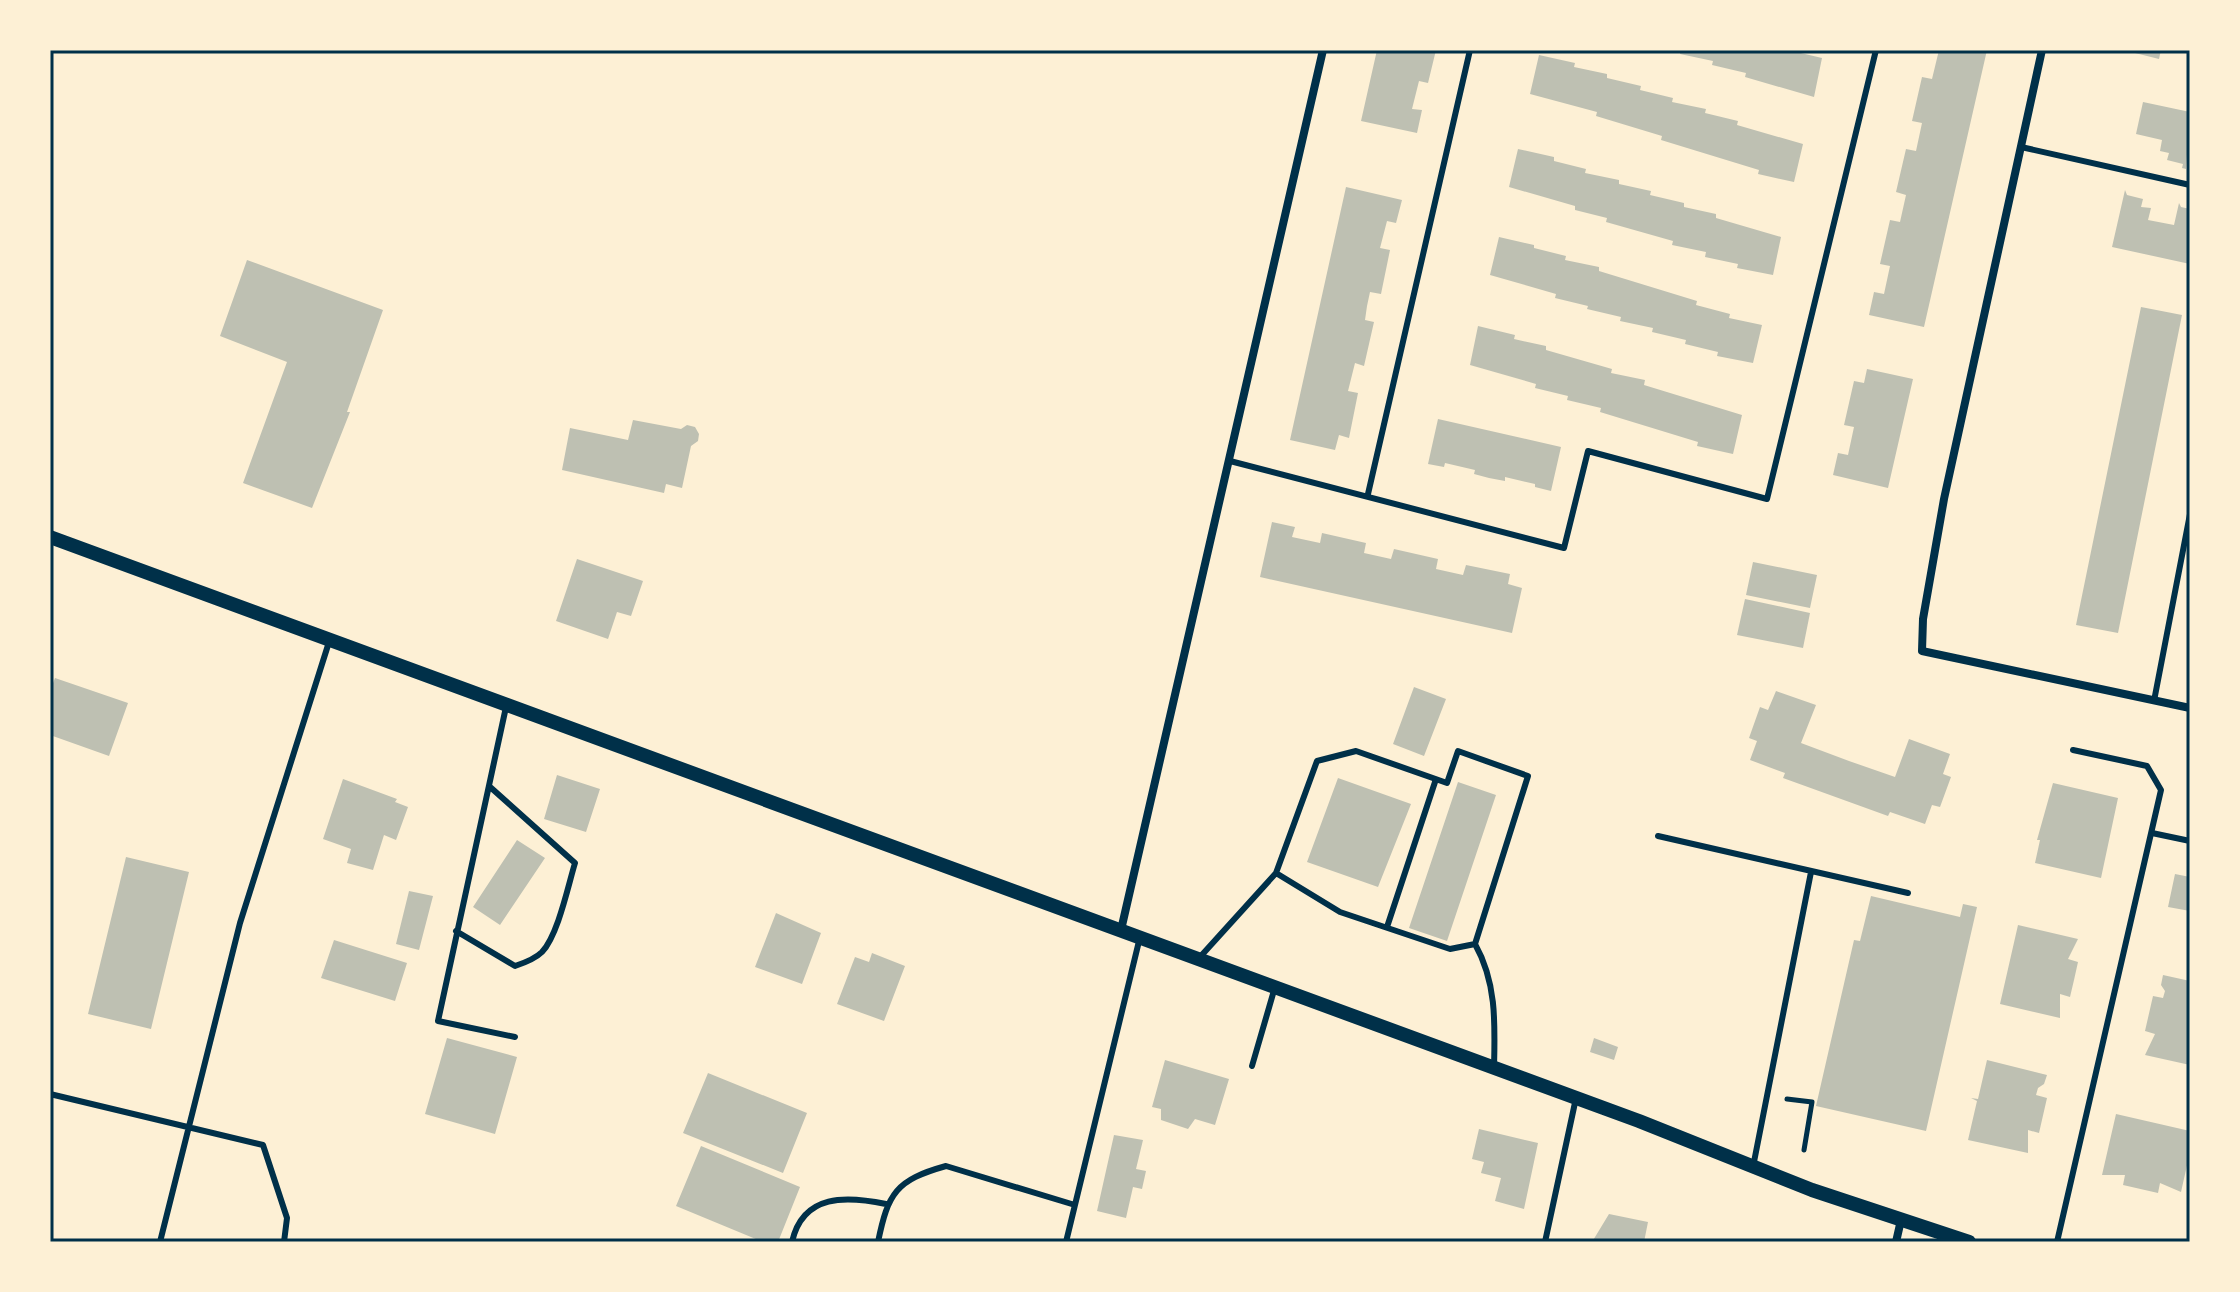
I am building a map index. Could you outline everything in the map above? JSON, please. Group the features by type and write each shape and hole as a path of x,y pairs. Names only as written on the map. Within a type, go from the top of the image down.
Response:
{"street":[{"path":"1121,930 1323,50"},
{"path":"2042,50 1944,499 1923,619 1922,651 2190,708"},
{"path":"50,537 1576,1098 1753,1167 1969,1242"},
{"path":"1896,1242 1901,1220"}],"lane":[{"path":"1368,494 1470,50"},
{"path":"1230,461 1368,494 1564,548 1588,451 1767,499 1876,50"},
{"path":"2021,147 2190,185"},
{"path":"2154,701 2190,514"},
{"path":"160,1242 240,923 330,639"},
{"path":"507,703 438,1021 515,1037"},
{"path":"2057,1242 2161,790 2147,766 2073,750"},
{"path":"1198,959 1276,873 1317,761 1356,751 1447,783 1458,751 1528,776 1475,944 1489,969 1495,1019 1494,1068"},
{"path":"1387,927 1436,779"},
{"path":"456,931 515,966 529,961 543,951 554,930 575,863 489,786"},
{"path":"2152,833 2190,841"},
{"path":"1658,836 1908,893"},
{"path":"1753,1167 1811,872"},
{"path":"1276,873 1340,912 1450,949 1475,944"},
{"path":"1066,1242 1140,937"},
{"path":"1252,1066 1275,987"},
{"path":"50,1094 263,1145 287,1218 284,1242"},
{"path":"1545,1242 1576,1098"},
{"path":"878,1242 886,1204 895,1189 910,1179 946,1166 1075,1205"},
{"path":"792,1242 802,1219 816,1205 833,1198 851,1197 886,1204"}],"path":[{"path":"1767,1096 1812,1102 1804,1150"}],"building":[{"path":"1377,50 1436,50 1428,83 1419,81 1412,109 1422,110 1417,133 1361,121"},
{"path":"1681,50 1788,50 1822,58 1814,97 1745,77 1746,73 1712,65 1713,61 1680,54"},
{"path":"1939,50 1987,50 1924,327 1869,315 1874,292 1884,294 1890,266 1880,264 1890,220 1900,222 1906,195 1896,192 1906,149 1916,151 1922,123 1912,121 1922,77 1932,79"},
{"path":"2123,50 2161,50 2159,59"},
{"path":"1539,55 1575,63 1574,67 1607,74 1607,78 1641,86 1640,90 1673,98 1672,102 1706,109 1705,113 1738,121 1737,125 1803,144 1794,182 1758,174 1759,170 1661,140 1662,136 1596,116 1597,112 1530,94"},
{"path":"2143,102 2190,112 2186,169 2182,168 2183,164 2167,160 2169,153 2160,151 2162,140 2136,134"},
{"path":"1518,149 1554,157 1554,161 1586,169 1585,173 1619,180 1619,184 1651,191 1650,195 1684,203 1684,207 1716,214 1716,218 1781,237 1773,275 1737,268 1738,264 1705,257 1706,252 1672,245 1673,241 1606,222 1607,218 1575,210 1575,206 1509,187"},
{"path":"1346,187 1402,200 1396,223 1387,221 1380,248 1390,250 1381,294 1370,292 1365,320 1374,322 1364,366 1355,363 1348,391 1358,393 1349,438 1339,435 1335,450 1290,440"},
{"path":"2125,190 2127,195 2143,199 2141,207 2151,208 2148,220 2174,225 2179,203 2181,207 2190,209 2190,264 2112,247"},
{"path":"1499,237 1534,245 1534,248 1566,256 1565,260 1599,267 1599,271 1697,301 1696,305 1730,314 1729,318 1762,325 1753,363 1717,356 1718,352 1685,344 1686,340 1652,332 1653,328 1620,321 1621,317 1555,298 1556,294 1490,275"},
{"path":"247,260 383,310 347,412 350,412 312,508 243,483 287,362 220,336"},
{"path":"2141,307 2182,315 2118,633 2076,625"},
{"path":"1478,326 1515,335 1514,339 1546,346 1546,350 1612,369 1611,373 1645,380 1644,385 1742,415 1733,454 1697,446 1698,442 1600,412 1601,408 1567,400 1568,396 1535,388 1536,384 1470,365"},
{"path":"1867,369 1913,379 1888,488 1833,475 1838,453 1848,455 1854,427 1844,425 1854,381 1864,383"},
{"path":"1438,419 1561,447 1551,491 1505,477 1505,481 1489,478 1474,474 1475,470 1445,463 1444,467 1428,464"},
{"path":"633,420 681,429 687,425 695,427 699,434 698,441 691,446 682,488 666,484 664,493 562,470 570,428 628,440"},
{"path":"1272,522 1295,527 1292,537 1320,543 1322,533 1366,543 1364,553 1391,559 1394,549 1438,559 1436,569 1463,575 1466,565 1510,574 1508,584 1522,588 1512,633 1260,577"},
{"path":"577,559 643,581 631,616 617,612 608,639 556,621"},
{"path":"1753,562 1817,575 1810,608 1746,595"},
{"path":"1745,599 1810,613 1803,648 1737,635"},
{"path":"55,678 128,703 109,756 50,735 50,691"},
{"path":"1414,687 1446,699 1424,756 1393,744"},
{"path":"1776,691 1816,705 1801,743 1849,761 1895,777 1909,739 1950,754 1943,774 1951,777 1940,807 1932,805 1925,824 1890,812 1888,816 1783,778 1785,773 1750,760 1757,741 1749,738 1760,707 1768,710"},
{"path":"557,775 600,789 586,832 544,819"},
{"path":"1338,778 1411,804 1378,887 1307,862"},
{"path":"343,779 397,799 395,802 408,807 396,840 384,835 373,870 347,863 351,849 323,839"},
{"path":"1458,782 1496,795 1447,941 1409,928"},
{"path":"2053,783 2118,798 2101,878 2035,863 2040,840 2037,840"},
{"path":"517,840 545,858 500,925 473,907"},
{"path":"126,857 189,872 151,1029 88,1014"},
{"path":"2175,874 2190,877 2190,911 2168,907"},
{"path":"409,891 433,896 419,950 396,944"},
{"path":"1871,896 1960,917 1963,904 1977,907 1926,1131 1816,1106 1854,940 1860,941"},
{"path":"776,913 821,933 802,984 755,967"},
{"path":"2018,925 2078,939 2068,959 2078,962 2070,997 2060,994 2060,1018 2000,1004"},
{"path":"334,940 407,963 395,1001 321,978"},
{"path":"872,953 905,966 884,1021 837,1004 855,957 869,962"},
{"path":"2163,975 2190,981 2190,1065 2145,1055 2155,1034 2145,1031 2153,996 2163,998 2165,991 2161,985"},
{"path":"447,1038 517,1057 495,1134 425,1114"},
{"path":"1594,1038 1618,1047 1614,1060 1590,1052"},
{"path":"1165,1060 1229,1079 1215,1125 1195,1119 1188,1129 1161,1120 1161,1109 1152,1107"},
{"path":"1987,1060 2047,1075 2036,1095 2047,1098 2039,1133 2028,1130 2028,1153 1968,1140 1977,1101 1971,1098 1978,1099"},
{"path":"708,1073 807,1113 783,1173 683,1133"},
{"path":"2116,1114 2190,1131 2190,1152 2181,1192 2160,1183 2158,1193 2123,1185 2125,1175 2102,1175"},
{"path":"1479,1129 1538,1143 1524,1209 1495,1201 1501,1178 1481,1173 1484,1162 1472,1159"},
{"path":"1114,1135 1143,1140 1136,1169 1146,1171 1142,1189 1133,1187 1126,1218 1097,1211"},
{"path":"701,1146 800,1187 778,1242 763,1242 676,1206"},
{"path":"1609,1214 1648,1222 1644,1242 1592,1242"}]}
